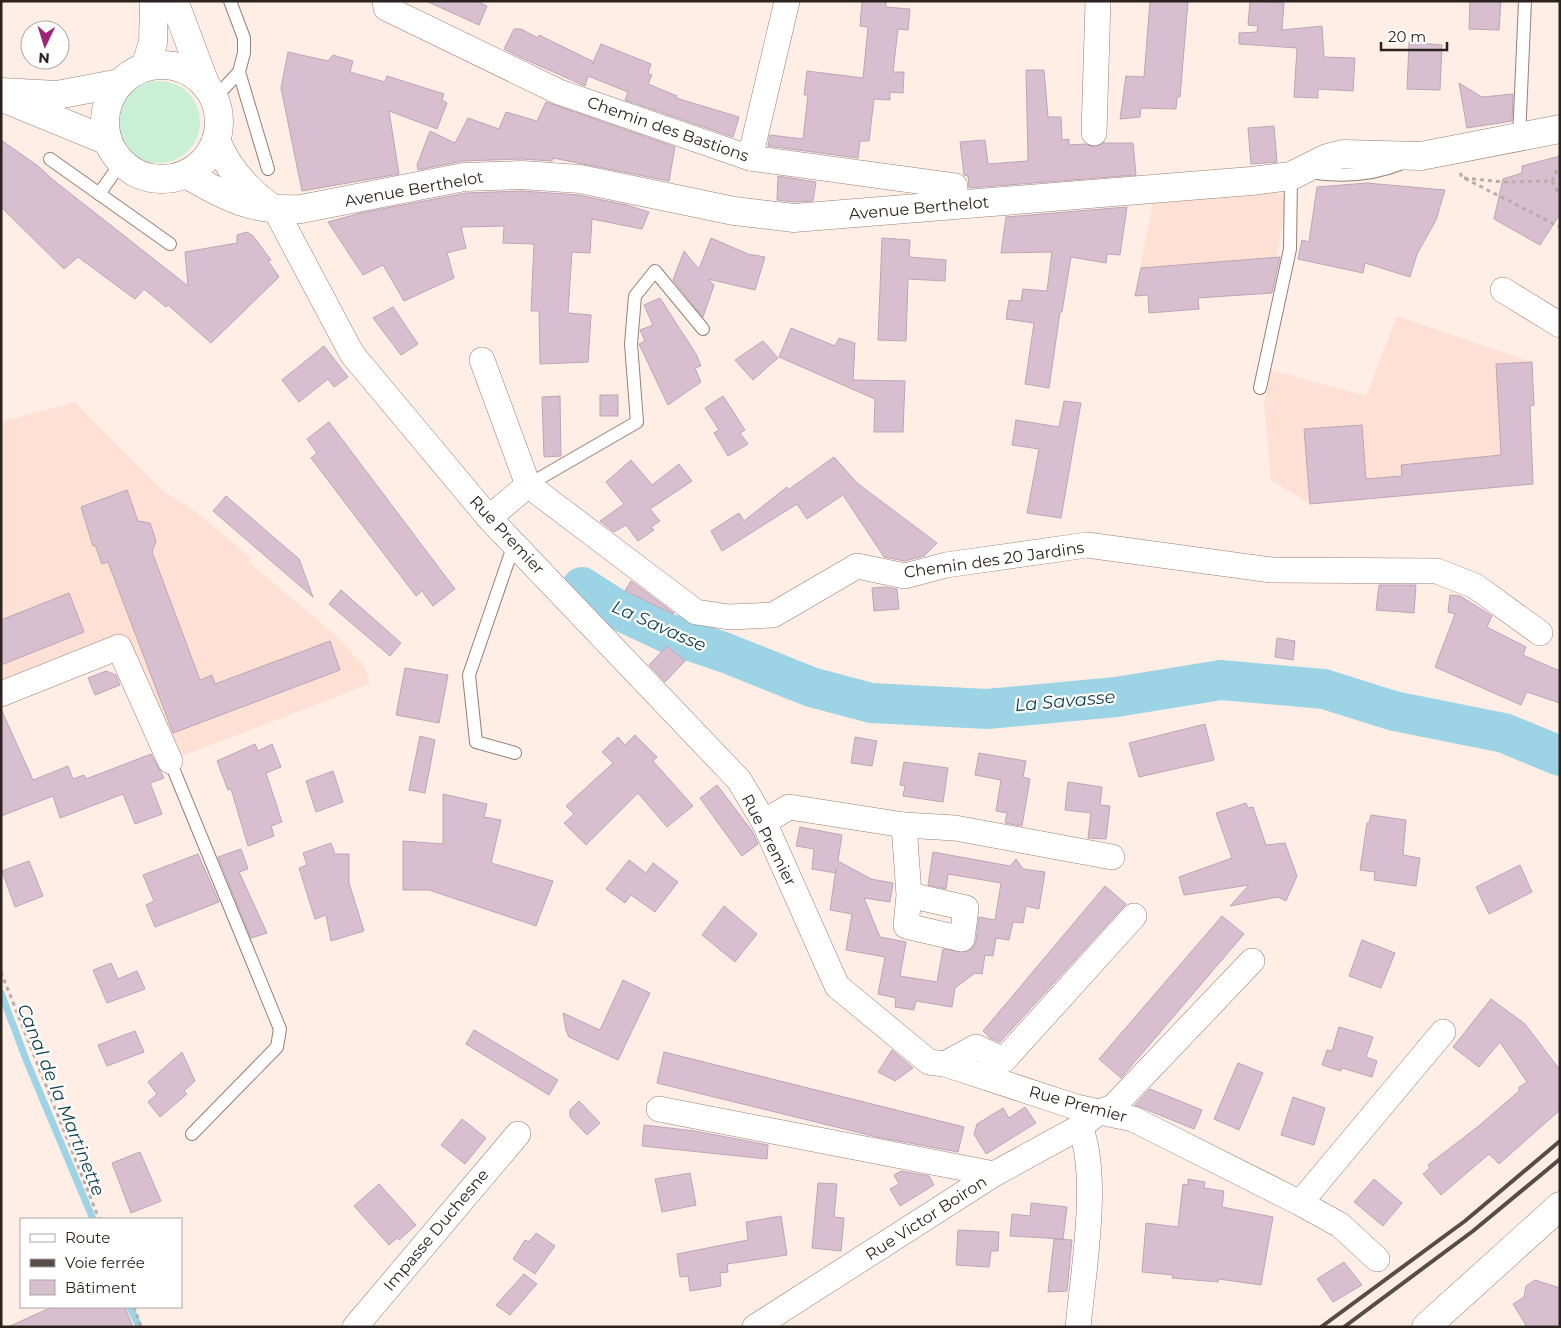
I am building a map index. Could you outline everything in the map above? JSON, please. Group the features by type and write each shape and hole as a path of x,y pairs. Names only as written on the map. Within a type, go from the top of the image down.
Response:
{"main road":[{"path":"145,67 153,43 154,1"},
{"path":"1,98 114,152 132,171 150,178 168,179 186,174 199,165 209,154 216,140 219,120 174,1"},
{"path":"114,152 104,126 105,110 110,96 127,76 145,67 162,64 179,67 194,74 210,93"},
{"path":"1,92 57,95 120,83"},
{"name":"Avenue Berthelot","path":"186,174 239,202 276,211 301,209 464,177 522,175 580,179 734,210 794,218 955,206 1296,174 1327,158 1344,154 1421,156 1560,129"},
{"path":"216,140 232,169 248,191 276,211"},
{"path":"1428,1326 1560,1206"}],"street":[{"name":"Chemin des Bastions","path":"385,1 386,8 559,92 750,158 954,186 955,206"},
{"path":"750,158 787,1"},
{"path":"1094,133 1098,1"},
{"name":"Rue Premier","path":"276,211 352,354 489,518 738,780 764,822 837,986 929,1062 945,1064 1076,1108 1090,1120 1133,1119 1300,1202 1340,1225 1377,1259"},
{"path":"1503,290 1560,325"},
{"path":"482,360 528,485 489,518"},
{"name":"Chemin des 20 Jardins","path":"528,485 696,612 730,617 773,615 857,566 905,576 946,565 1087,545 1272,570 1437,571 1475,586 1540,633"},
{"path":"1,694 119,647 170,761"},
{"path":"764,822 790,807 904,825 955,828 1112,857"},
{"path":"904,825 909,895"},
{"path":"945,1064 976,1047 1004,1060 1134,916"},
{"name":"Rue Victor Boiron","path":"755,1327 994,1174 1113,1107 1252,961"},
{"path":"1300,1202 1443,1032"},
{"path":"659,1109 994,1174"},
{"path":"1078,1327 1089,1208 1087,1144 1090,1120"},
{"name":"Impasse Duchesne","path":"355,1327 518,1134"}],"lane":[{"path":"230,1 244,38 244,53 239,72 268,169"},
{"path":"1519,138 1525,1"},
{"path":"210,93 239,72"},
{"path":"99,194 114,152"},
{"path":"50,159 170,244"},
{"path":"1260,388 1290,249 1296,174"},
{"path":"528,485 637,422 631,344 635,296 655,271 703,329"},
{"path":"514,544 469,675 476,742 515,753"},
{"path":"170,761 280,1029 278,1047 192,1134"}],"path":[{"path":"1552,181 1560,164"},
{"path":"1552,181 1502,182 1462,177 1560,227"},
{"path":"1552,181 1560,196"},
{"path":"1,972 99,1218"},
{"path":"134,1308 141,1327"}],"shaded area":[{"path":"1275,190 1283,195 1286,205 1276,257 1277,277 1274,292 1198,298 1198,309 1149,312 1148,296 1135,296 1153,201"},
{"path":"1397,316 1532,362 1534,405 1530,406 1533,484 1310,504 1271,480 1264,405 1271,370 1366,396"},
{"path":"75,402 162,490 193,510 249,556 250,563 332,632 365,667 370,684 177,758 122,637 1,684 1,422"}],"green space":[{"path":"159,81 175,84 188,93 197,106 200,122 197,138 188,151 175,160 159,163 143,160 130,151 121,138 118,122 121,106 130,93 143,84"}],"building":[{"path":"426,1 476,1 487,6 479,25"},
{"path":"862,1 886,1 886,7 910,9 908,30 898,29 893,72 904,72 903,93 890,92 890,100 874,99 869,141 860,141 858,158 768,146 770,135 803,139 808,95 804,95 807,71 863,78 868,27 860,26"},
{"path":"1150,1 1188,1 1180,97 1177,97 1176,109 1141,108 1140,117 1120,119 1126,76 1144,77"},
{"path":"1250,1 1284,3 1282,30 1322,26 1324,57 1355,58 1353,91 1318,89 1318,98 1294,97 1297,48 1239,44 1239,33 1257,32 1258,26 1248,25"},
{"path":"1470,1 1501,1 1499,30 1469,29"},
{"path":"514,29 521,29 538,38 539,35 593,62 601,44 651,64 648,73 652,75 648,84 677,96 676,98 739,117 733,137 625,100 628,92 588,76 585,86 522,58 504,49"},
{"path":"1409,42 1442,45 1440,90 1407,89"},
{"path":"288,52 328,61 333,55 353,61 350,72 385,82 387,76 444,94 442,100 447,103 437,129 389,111 399,174 302,191 281,88"},
{"path":"1026,70 1044,70 1048,117 1061,117 1062,140 1069,139 1069,145 1085,144 1093,147 1103,143 1133,143 1136,175 969,188 968,176 964,175 960,142 985,140 988,164 1028,161"},
{"path":"1459,83 1482,97 1513,94 1512,121 1467,128"},
{"path":"546,102 675,147 669,181 553,158 552,161 521,159 463,161 418,170 417,165 430,131 455,143 468,118 499,129 506,112 537,121"},
{"path":"1274,126 1277,162 1251,164 1248,128"},
{"path":"1,140 38,166 188,286 185,252 237,243 237,235 247,232 253,236 271,260 268,261 279,277 211,343 168,305 166,307 144,289 135,299 78,257 64,269 1,207"},
{"path":"1560,156 1560,214 1540,245 1494,219 1503,179 1522,173 1522,166"},
{"path":"778,176 816,182 813,201 794,202 777,200"},
{"path":"1367,183 1445,190 1436,220 1417,254 1410,277 1365,263 1363,273 1298,259 1302,240 1309,242 1317,187"},
{"path":"522,191 578,195 627,205 649,212 642,229 592,219 590,253 572,252 568,313 591,315 588,362 540,364 539,311 531,311 534,244 503,243 504,226 461,227 466,248 447,253 454,278 404,301 383,265 363,275 328,222 361,213 466,193"},
{"path":"1127,207 1120,255 1107,254 1106,263 1071,257 1062,312 1060,312 1049,388 1025,384 1034,323 1006,319 1009,300 1021,301 1023,289 1047,291 1052,252 1001,253 1006,217"},
{"path":"711,238 748,254 765,257 755,290 708,279 714,285 703,317 673,280 684,251 699,269"},
{"path":"882,238 910,240 909,257 946,260 945,281 908,279 906,341 878,340"},
{"path":"1280,257 1272,293 1198,298 1199,309 1149,313 1148,295 1135,296 1141,268"},
{"path":"660,298 696,354 701,366 695,368 701,382 668,405 639,344 645,341 640,330 653,325 644,305"},
{"path":"393,307 418,344 401,355 373,318"},
{"path":"791,328 835,346 839,338 855,343 853,380 905,381 903,432 874,432 875,399 779,357"},
{"path":"763,341 778,358 753,380 735,360"},
{"path":"324,346 348,377 334,387 328,379 299,402 282,380"},
{"path":"1532,362 1534,405 1530,406 1533,484 1310,504 1304,429 1362,425 1366,479 1402,476 1401,465 1501,455 1496,364"},
{"path":"600,395 618,395 618,416 600,416"},
{"path":"560,396 561,456 544,457 542,397"},
{"path":"723,396 745,430 740,433 748,444 728,456 714,433 719,430 705,408"},
{"path":"1064,401 1081,403 1061,518 1027,513 1039,449 1012,445 1016,420 1059,427"},
{"path":"329,422 455,589 433,606 422,591 416,596 311,458 317,453 307,439"},
{"path":"834,457 857,483 937,543 924,556 905,561 884,557 843,495 807,519 797,504 722,551 711,531 739,513 744,521 787,487 788,490"},
{"path":"631,460 652,485 679,464 692,481 650,509 660,521 651,527 654,530 638,541 626,525 614,532 600,521 624,504 606,482"},
{"path":"127,490 138,521 150,523 156,541 152,552 200,680 212,675 215,684 330,641 340,670 173,733 108,562 102,564 95,545 93,546 81,507"},
{"path":"226,496 299,559 313,597 213,511"},
{"path":"631,581 674,613 625,591"},
{"path":"1379,585 1416,585 1414,613 1376,610"},
{"path":"885,587 897,589 899,609 874,611 872,588"},
{"path":"341,590 401,643 390,656 329,604"},
{"path":"69,593 84,632 1,665 1,620"},
{"path":"1450,595 1460,596 1492,616 1487,627 1526,647 1523,655 1560,671 1560,703 1527,692 1521,705 1435,667 1455,614 1448,612"},
{"path":"1277,638 1295,641 1293,660 1275,657"},
{"path":"667,646 685,661 665,682 649,665"},
{"path":"405,668 448,675 439,723 396,715"},
{"path":"106,671 116,675 120,685 95,695 88,678"},
{"path":"1,709 33,780 68,766 73,779 84,775 86,779 151,754 164,778 150,783 162,814 135,824 123,794 60,818 53,796 1,816"},
{"path":"1205,724 1214,760 1139,777 1129,743"},
{"path":"635,735 657,757 653,761 693,806 667,827 638,793 586,845 564,823 574,814 566,806 613,763 602,752 618,737 625,745"},
{"path":"420,736 435,740 425,793 409,790"},
{"path":"855,737 877,741 872,766 851,763"},
{"path":"255,744 258,751 272,744 281,767 266,773 282,822 271,826 274,836 248,846 231,789 228,790 217,761"},
{"path":"979,753 1026,761 1023,777 1030,779 1022,826 1005,823 1007,813 996,811 1001,780 975,775"},
{"path":"904,762 948,768 943,802 903,796 905,786 900,785"},
{"path":"333,771 343,802 316,812 306,781"},
{"path":"1068,782 1102,787 1100,805 1110,806 1106,839 1088,838 1091,813 1065,810"},
{"path":"717,785 752,831 758,844 742,856 700,798"},
{"path":"443,794 487,804 484,817 501,820 491,863 553,881 536,926 429,890 403,890 403,841 443,844"},
{"path":"1246,803 1248,808 1253,807 1266,845 1285,843 1297,876 1286,901 1278,897 1230,906 1249,885 1184,895 1179,877 1232,858 1216,813"},
{"path":"1371,815 1406,820 1403,855 1420,858 1416,886 1374,880 1375,872 1360,870 1367,823 1369,823"},
{"path":"800,827 842,835 838,861 871,879 893,883 890,902 864,898 880,937 906,942 900,976 937,982 943,949 967,952 973,948 976,941 979,917 995,920 1001,883 948,874 946,889 928,885 933,852 1010,866 1016,859 1023,869 1045,872 1039,909 1026,906 1023,923 1013,922 1009,940 996,938 993,956 985,955 982,974 975,973 955,988 952,1007 916,1001 914,1010 895,1007 896,998 878,994 885,957 846,950 852,914 830,910 835,873 812,869 814,849 796,846"},
{"path":"331,843 335,854 349,854 349,883 364,931 331,941 326,915 315,919 299,868 307,865 303,853"},
{"path":"241,849 248,869 239,872 267,933 251,938 218,857"},
{"path":"198,854 219,902 155,927 146,905 154,901 143,875"},
{"path":"629,860 646,873 653,863 678,882 655,912 631,895 625,903 606,889"},
{"path":"29,861 43,896 15,907 2,871"},
{"path":"1520,865 1532,892 1489,914 1476,887"},
{"path":"1105,886 1126,904 1000,1042 990,1038 983,1031"},
{"path":"724,906 757,934 735,962 702,935"},
{"path":"1222,916 1244,934 1121,1078 1099,1059"},
{"path":"1362,940 1395,953 1381,988 1349,976"},
{"path":"111,963 118,979 137,971 145,989 107,1003 93,970"},
{"path":"623,980 650,993 618,1060 569,1037 563,1013 600,1030"},
{"path":"1491,999 1525,1024 1560,1070 1560,1110 1499,1164 1489,1154 1441,1195 1423,1174 1430,1168 1428,1165 1480,1125 1520,1090 1518,1088 1527,1082 1500,1042 1479,1067 1453,1047"},
{"path":"1339,1027 1373,1037 1366,1057 1377,1061 1372,1077 1342,1068 1341,1071 1322,1065 1327,1050 1332,1051"},
{"path":"474,1030 558,1080 549,1095 466,1044"},
{"path":"135,1031 144,1052 107,1066 98,1045"},
{"path":"892,1050 913,1068 895,1081 878,1072"},
{"path":"182,1052 195,1081 184,1091 187,1094 160,1117 148,1102 157,1094 148,1082"},
{"path":"664,1052 964,1127 958,1152 877,1137 657,1083"},
{"path":"1238,1063 1263,1073 1239,1130 1214,1119"},
{"path":"1150,1089 1202,1110 1194,1129 1135,1105"},
{"path":"1293,1097 1325,1108 1314,1145 1281,1135"},
{"path":"579,1101 600,1123 587,1135 570,1117 570,1110"},
{"path":"1025,1107 1036,1123 986,1154 974,1134 977,1124 1003,1108 1009,1118"},
{"path":"462,1119 486,1138 465,1164 441,1145"},
{"path":"644,1125 695,1131 768,1145 767,1159 642,1146"},
{"path":"140,1152 161,1201 131,1213 112,1163"},
{"path":"901,1171 929,1176 934,1185 900,1206 890,1189 899,1184 894,1175"},
{"path":"690,1173 696,1205 662,1212 655,1179"},
{"path":"1188,1179 1205,1182 1204,1188 1224,1191 1222,1207 1273,1217 1261,1285 1219,1279 1218,1282 1172,1278 1173,1275 1142,1272 1146,1223 1178,1227 1183,1184 1188,1185"},
{"path":"1374,1179 1402,1203 1383,1226 1354,1202"},
{"path":"818,1183 837,1184 834,1217 844,1218 841,1251 812,1248"},
{"path":"379,1184 416,1225 399,1240 397,1238 389,1245 354,1206"},
{"path":"1031,1203 1067,1207 1063,1239 1010,1236 1012,1214 1030,1216"},
{"path":"781,1216 787,1255 727,1264 728,1272 720,1273 721,1286 690,1291 688,1276 680,1277 677,1254 748,1240 746,1222"},
{"path":"958,1230 999,1232 998,1251 991,1251 989,1267 956,1265"},
{"path":"536,1233 555,1246 535,1274 513,1259 525,1240 529,1242"},
{"path":"1054,1239 1072,1240 1067,1291 1048,1292"},
{"path":"1344,1262 1362,1285 1333,1302 1317,1279"},
{"path":"524,1274 537,1284 510,1315 496,1305"},
{"path":"1535,1280 1560,1288 1560,1327 1527,1327 1513,1304 1524,1297 1526,1286"},
{"path":"50,1308 125,1308 133,1327 8,1327"}],"waterway":[{"name":"La Savasse","path":"582,587 618,610 667,633 726,653 811,687 871,703 987,709 1116,697 1221,680 1324,689 1394,711 1504,733 1560,756"},
{"name":"Canal de la Martinette","path":"1,993 27,1062 93,1218"},
{"name":"Canal de la Martinette","path":"130,1308 139,1327"}],"railway":[{"path":"1321,1327 1465,1221 1560,1141"},
{"path":"1344,1327 1473,1231 1560,1159"}]}
